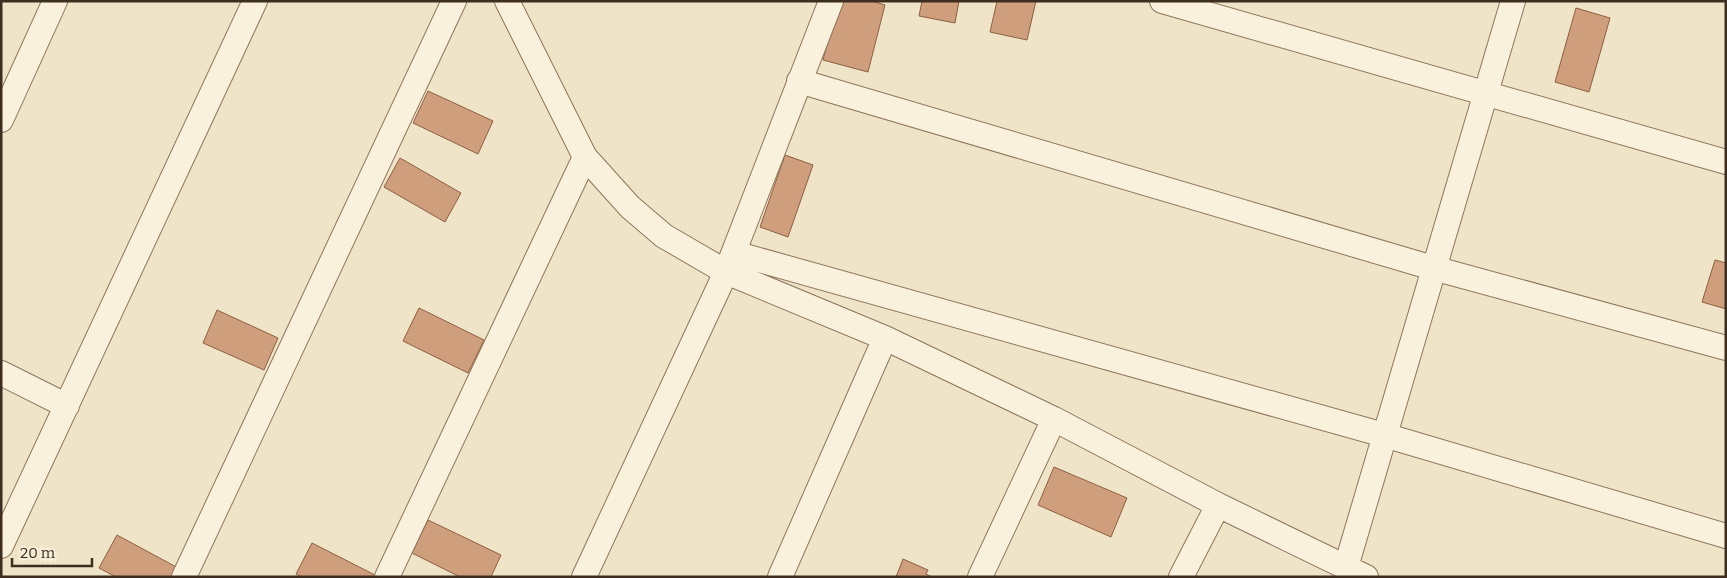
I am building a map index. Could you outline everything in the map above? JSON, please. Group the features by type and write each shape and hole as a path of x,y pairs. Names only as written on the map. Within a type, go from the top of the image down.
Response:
{"street":[{"path":"1,120 55,1"},
{"path":"1,546 256,1"},
{"path":"184,577 454,1"},
{"path":"507,1 584,157 630,207 664,236 730,263 1054,419 1218,505 1356,572 1384,435 1513,1"},
{"path":"584,577 730,263 831,1"},
{"path":"1162,1 1726,162"},
{"path":"799,82 1434,268 1726,348"},
{"path":"387,577 584,157"},
{"path":"730,263 1384,435 1726,536"},
{"path":"780,577 885,338"},
{"path":"1,373 67,406"},
{"path":"980,577 1054,419"},
{"path":"1181,577 1218,505"}],"building":[{"path":"838,1 872,1 885,5 868,72 823,60"},
{"path":"922,1 959,1 955,23 919,16"},
{"path":"997,1 1036,1 1027,40 990,32"},
{"path":"1576,8 1610,18 1589,92 1555,82"},
{"path":"428,91 493,121 478,154 413,123"},
{"path":"785,155 813,165 788,237 760,227"},
{"path":"400,158 461,193 445,222 384,187"},
{"path":"1715,260 1726,263 1726,309 1702,302"},
{"path":"419,308 484,340 468,373 403,341"},
{"path":"217,310 278,338 264,370 203,343"},
{"path":"1054,467 1127,498 1111,537 1038,505"},
{"path":"428,520 501,555 491,577 460,577 412,553"},
{"path":"117,535 180,569 175,577 116,577 99,568"},
{"path":"312,543 377,577 302,577 296,574"},
{"path":"903,559 928,570 926,574 932,577 896,577"}]}
